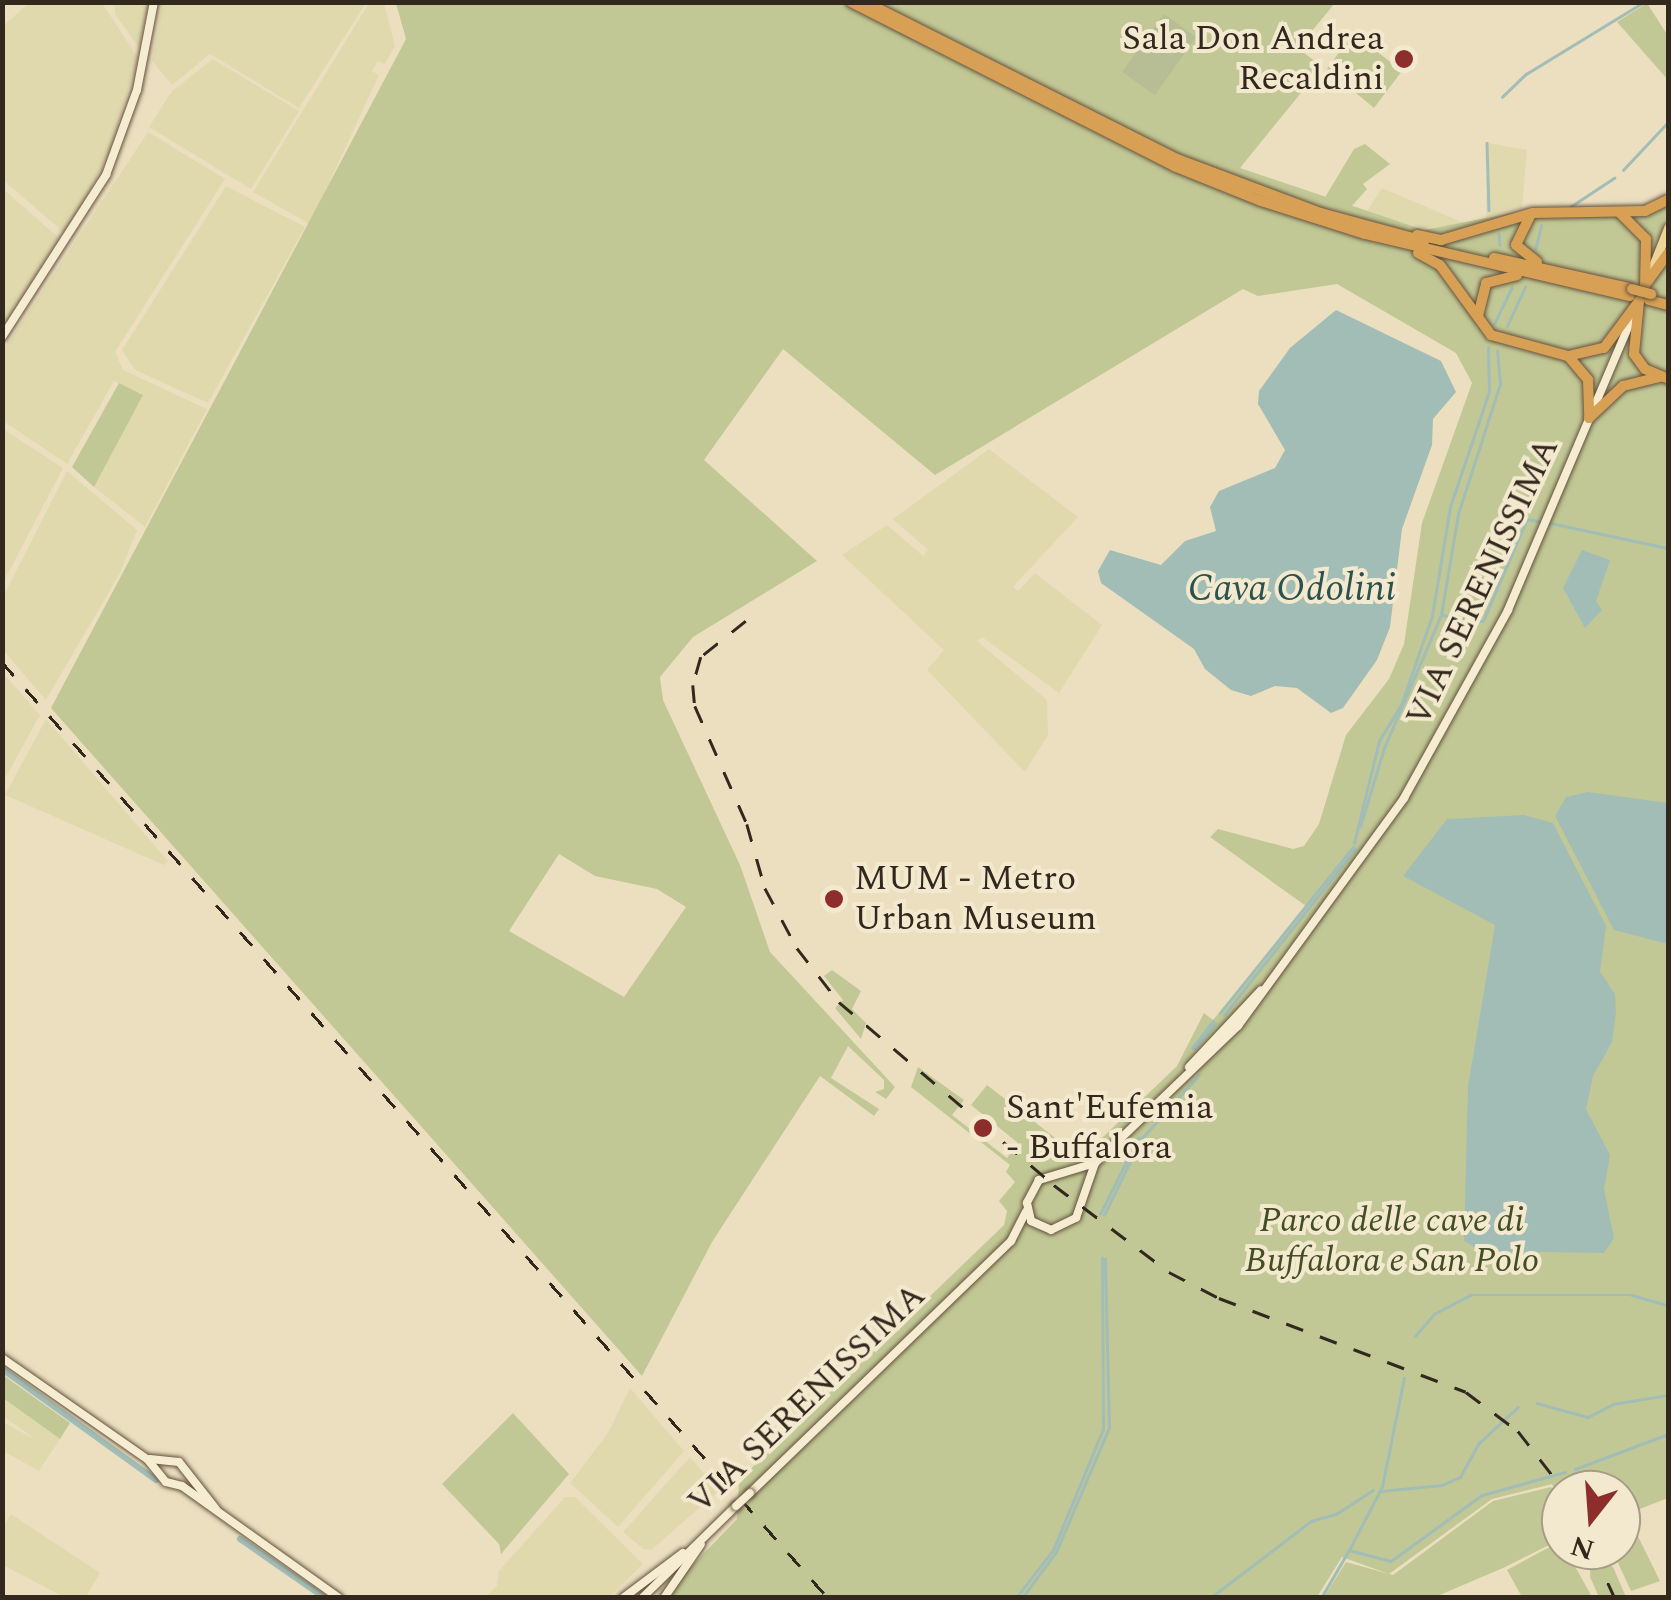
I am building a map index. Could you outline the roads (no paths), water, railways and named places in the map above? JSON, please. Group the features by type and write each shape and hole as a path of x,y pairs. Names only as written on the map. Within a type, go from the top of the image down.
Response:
{"highway":[{"path":"851,2 1174,166 1327,223 1578,284"},
{"path":"866,2 1177,160 1433,258 1480,322 1499,340 1568,356 1604,348 1668,253"},
{"path":"1347,228 1441,240 1533,214 1619,213 1668,200"},
{"path":"1619,213 1646,239 1634,354 1665,378"},
{"path":"1533,214 1517,232 1520,254 1668,301"},
{"path":"1368,228 1609,284"},
{"path":"1480,322 1480,292 1498,276 1641,294"},
{"path":"1568,356 1588,380 1590,418"},
{"path":"1590,418 1623,386 1665,378"}],"main road":[{"path":"2,337 106,175 137,90 154,2"},
{"name":"VIA SERENISSIMA","path":"1011,1240 1038,1228 1057,1230 1076,1218 1095,1163 1210,1054 1269,984 1352,874 1445,731 1514,597 1668,228"},
{"name":"VIA SERENISSIMA","path":"1178,1081 1227,1024 1269,984"},
{"path":"1210,1054 1227,1024"},
{"name":"VIA SERENISSIMA","path":"642,1598 1011,1240 1039,1180 1095,1163"},
{"path":"1073,1170 1087,1183"},
{"path":"1026,1212 1038,1228"},
{"path":"2,1358 143,1456 166,1482 176,1483 216,1509 339,1598"},
{"path":"143,1456 176,1461 216,1509"},
{"path":"160,1472 165,1462"},
{"path":"176,1483 184,1472"},
{"path":"664,1598 709,1532"},
{"path":"624,1598 654,1569 691,1549"}],"water":[{"name":"Cava Odolini","path":"1336,310 1441,361 1456,392 1433,419 1432,445 1402,529 1390,627 1377,660 1343,708 1331,713 1297,688 1275,686 1251,696 1231,690 1205,669 1194,649 1101,583 1098,571 1110,550 1161,565 1185,541 1216,531 1210,507 1219,491 1275,468 1285,450 1258,404 1259,391 1290,348"},
{"path":"1582,550 1610,560 1596,601 1602,610 1585,628 1563,588"},
{"path":"1588,792 1668,803 1668,944 1614,930 1555,816 1566,797"},
{"path":"1524,815 1553,823 1606,926 1600,972 1615,994 1616,1012 1612,1042 1593,1076 1586,1109 1610,1155 1604,1189 1614,1238 1604,1253 1481,1251 1464,1241 1468,1086 1495,925 1403,876 1447,819"}],"waterway":[{"path":"1502,97 1526,74 1644,2"},
{"path":"1623,170 1668,122"},
{"path":"1487,143 1489,210"},
{"path":"1570,207 1614,178"},
{"path":"1535,250 1541,226"},
{"path":"1499,234 1500,245"},
{"path":"1494,324 1512,287"},
{"path":"1507,326 1525,287"},
{"path":"1354,843 1379,741 1401,705 1432,616 1450,507 1489,392 1488,348"},
{"path":"1360,827 1384,748 1441,615 1458,514 1500,384 1497,351"},
{"path":"1442,615 1483,621 1527,519 1542,522"},
{"path":"1550,523 1668,548"},
{"path":"1220,1013 1353,847"},
{"path":"1224,1015 1355,849"},
{"path":"1192,1048 1213,1021"},
{"path":"1194,1049 1215,1024"},
{"path":"1104,1215 1141,1139 1199,1075"},
{"path":"1125,1111 1120,1116 1125,1122"},
{"path":"1100,1214 1138,1138"},
{"path":"1016,1598 1053,1550 1103,1429 1102,1258"},
{"path":"1022,1598 1056,1552 1109,1428 1105,1259"},
{"path":"1415,1336 1434,1314 1470,1295 1632,1295 1668,1305"},
{"path":"2,1369 156,1480"},
{"path":"1349,1550 1382,1487 1404,1378"},
{"path":"1537,1403 1588,1417 1613,1404 1668,1395"},
{"path":"1381,1491 1442,1485 1460,1477 1478,1444 1518,1407"},
{"path":"1575,1469 1668,1434"},
{"path":"1321,1598 1349,1550 1391,1561 1482,1495 1541,1479"},
{"path":"1210,1598 1311,1521 1336,1514 1373,1490"},
{"path":"240,1539 325,1598"}],"railway":[{"path":"746,621 701,657 693,685 695,706 747,824 765,888 797,948 839,1002 1054,1185 1169,1272 1219,1298 1466,1392 1518,1431 1548,1470"},
{"path":"2,662 828,1598"},
{"path":"1602,1570 1615,1598"}],"place":[{"name":"Sala Don Andrea Recaldini","path":"1404,59"},
{"name":"MUM - Metro Urban Museum","path":"834,899"},
{"name":"Sant'Eufemia - Buffalora","path":"983,1128"}],"park label":[{"name":"Parco delle cave di Buffalora e San Polo","path":"1392,1241"}]}
